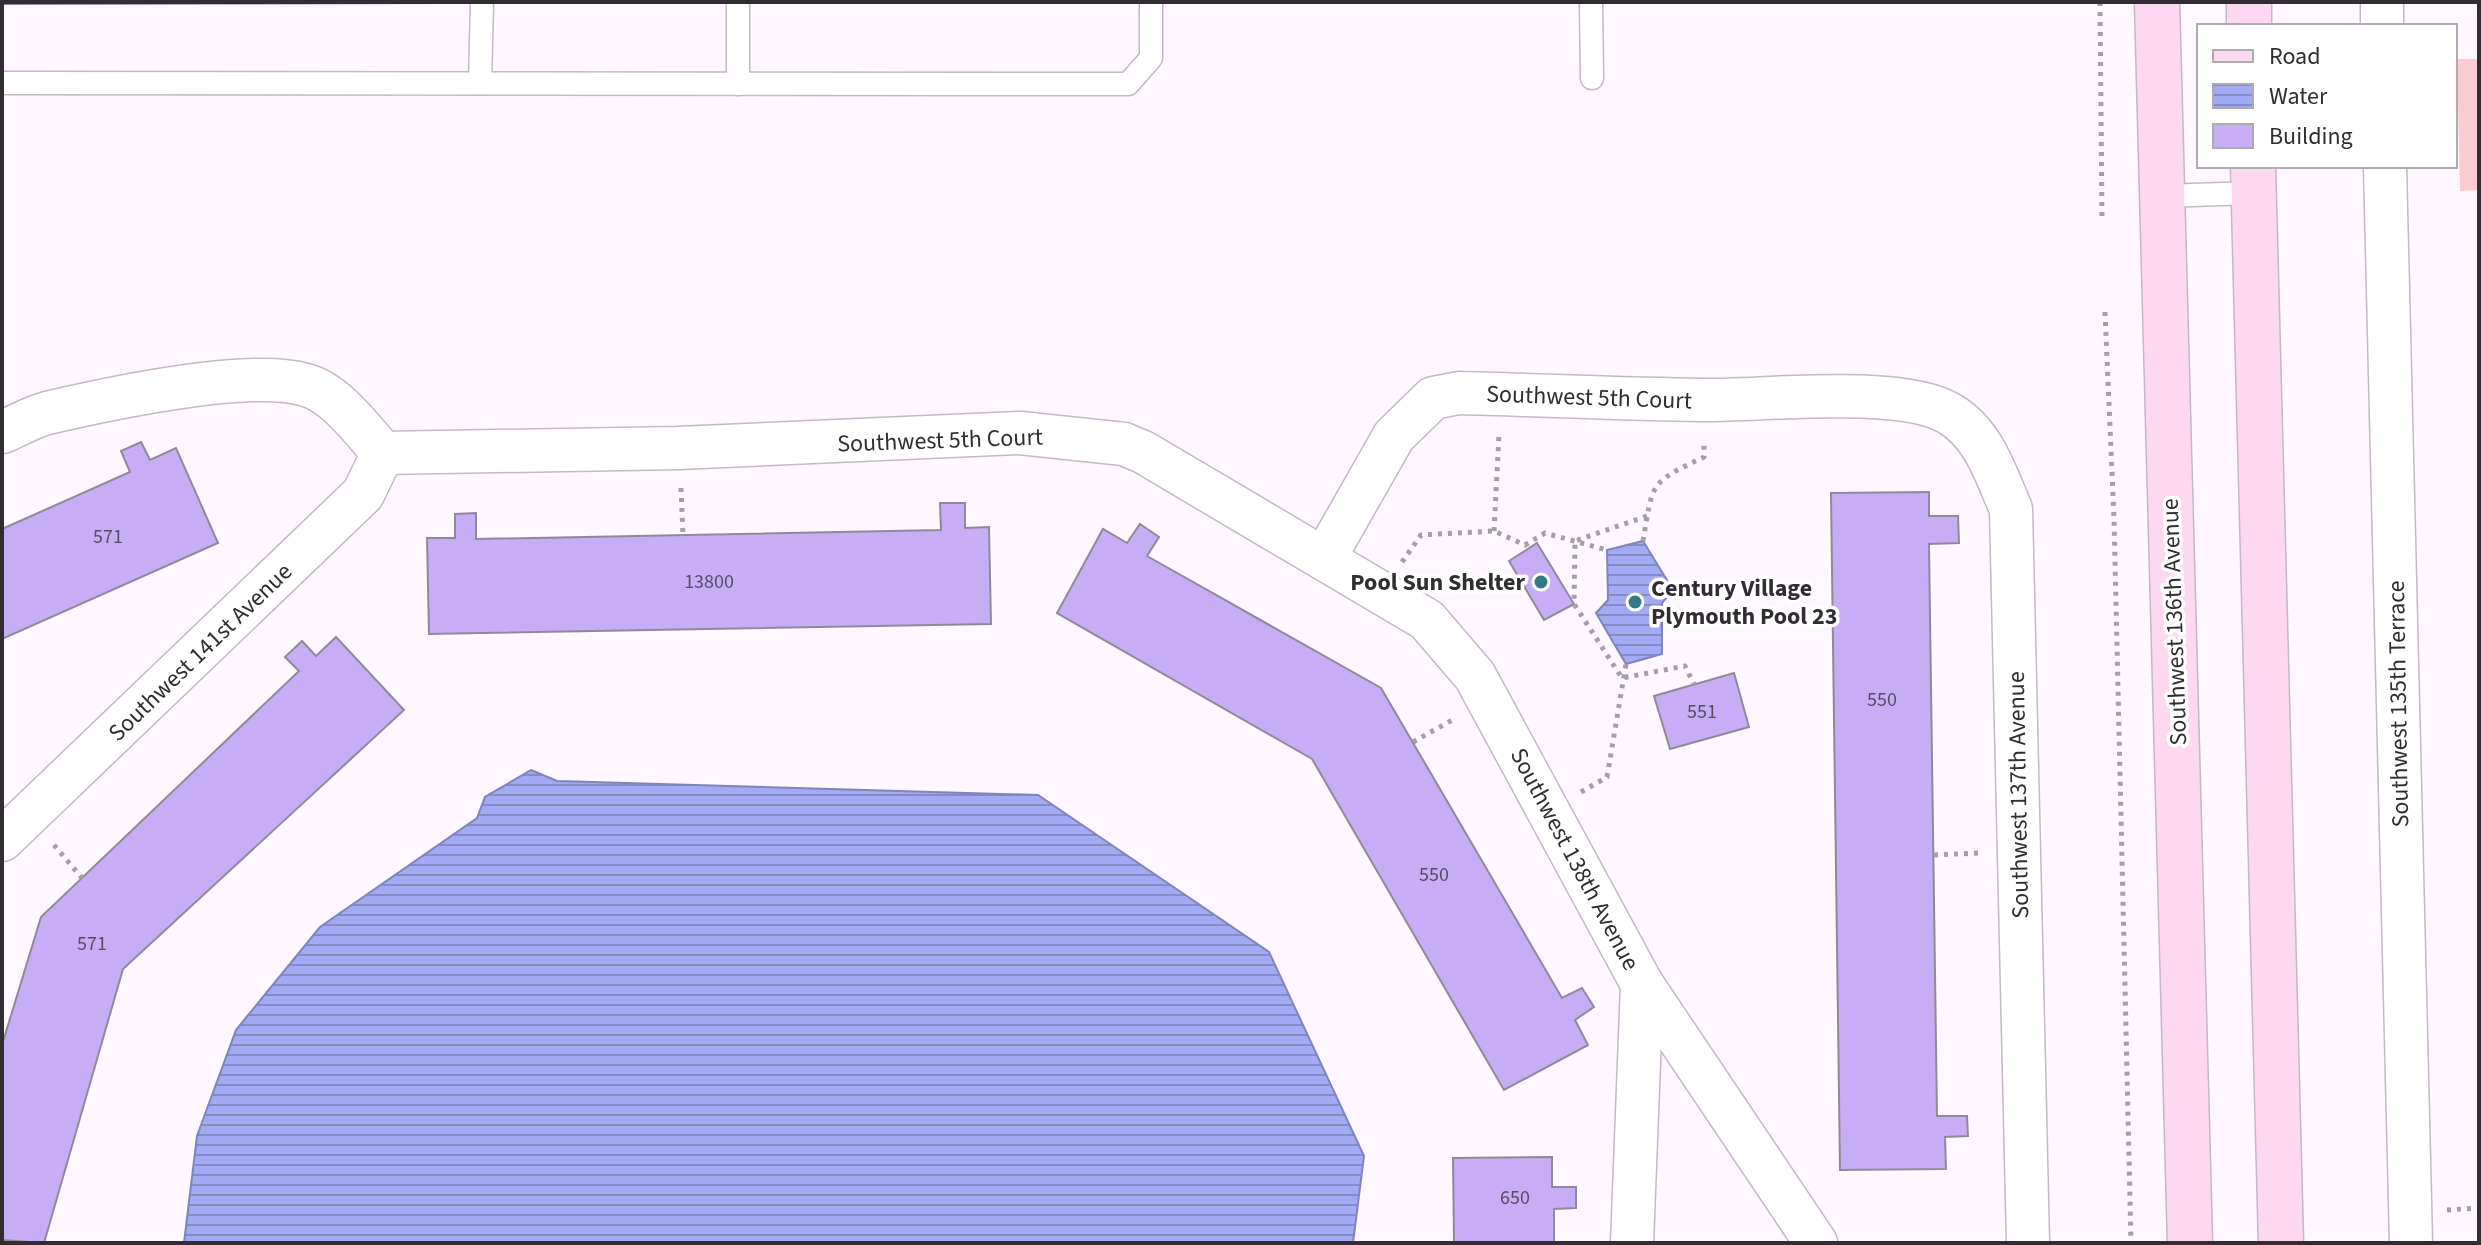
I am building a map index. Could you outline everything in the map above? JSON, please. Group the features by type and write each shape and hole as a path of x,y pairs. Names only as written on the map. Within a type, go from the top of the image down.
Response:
{"street":[{"name":"Southwest 136th Avenue","path":"2157,2 2190,1243"},
{"path":"2249,2 2249,24"},
{"path":"2382,2 2382,24"},
{"name":"Southwest 135th Terrace","path":"2385,168 2411,1243"},
{"path":"2253,180 2281,1243"},
{"path":"2,432 44,414 184,388 278,379 309,385 349,417 383,453"},
{"name":"Southwest 5th Court","path":"383,453 678,448 1020,433 1124,444 1185,475 1324,559 1394,436 1433,398 1459,393 1705,400 1907,400"},
{"name":"Southwest 137th Avenue","path":"1907,400 1949,412 1974,432 2011,509 2028,1243"},
{"name":"Southwest 141st Avenue","path":"2,840 363,494 383,453"},
{"name":"Southwest 138th Avenue","path":"1324,559 1427,620 1475,676 1642,984 1632,1243"},
{"path":"1642,984 1816,1243"}],"lane":[{"path":"480,83 482,2"},
{"path":"738,2 738,84"},
{"path":"2,83 1128,84 1151,58 1151,2"},
{"path":"1591,2 1592,78"},
{"path":"2162,196 2253,180"}],"path":[{"path":"2100,2 2102,220"},
{"path":"2105,312 2114,518 2131,1243"},
{"path":"1494,531 1497,450 1504,394"},
{"path":"1643,541 1652,489 1661,477 1704,457 1705,400"},
{"path":"678,448 683,535"},
{"path":"1575,541 1647,516"},
{"path":"1384,594 1421,535 1494,531 1525,545 1545,533 1607,550"},
{"path":"1575,541 1574,604 1622,678"},
{"path":"1549,811 1607,777 1626,664"},
{"path":"1622,678 1685,666 1694,684"}],"shaded area":[{"path":"2457,59 2479,59 2479,190 2460,191"}],"water":[{"name":"Century Village Plymouth Pool 23","path":"1643,541 1673,590 1662,603 1662,654 1626,664 1596,613 1608,600 1607,550"},
{"path":"531,770 557,781 1038,795 1269,952 1364,1156 1353,1243 184,1243 197,1136 236,1030 320,927 477,818 485,797"}],"building":[{"path":"446,2 446,3 2,4"},
{"path":"141,442 150,460 176,448 218,543 2,639 2,529 130,472 121,451"},
{"path":"1929,492 1929,516 1958,516 1959,543 1929,544 1937,1116 1967,1116 1968,1136 1945,1137 1946,1169 1840,1170 1831,493"},
{"path":"940,503 965,503 965,528 989,527 991,624 429,634 427,538 455,538 455,514 476,513 476,539 941,530"},
{"path":"1140,524 1159,537 1147,556 1381,688 1562,998 1582,988 1594,1007 1575,1020 1588,1045 1504,1090 1312,759 1057,613 1103,529 1127,543"},
{"name":"Pool Sun Shelter","path":"1537,543 1574,604 1544,620 1509,561"},
{"path":"336,637 404,710 123,969 44,1243 2,1240 2,1045 41,917 299,671 285,657 302,641 316,656"},
{"path":"1734,673 1749,727 1670,749 1654,696"},
{"path":"1552,1157 1552,1187 1576,1187 1576,1208 1554,1209 1554,1243 1454,1243 1453,1158"}],"place":[{"name":"Pool Sun Shelter","path":"1541,582"},
{"name":"Century Village Plymouth Pool 23","path":"1635,602"}]}
